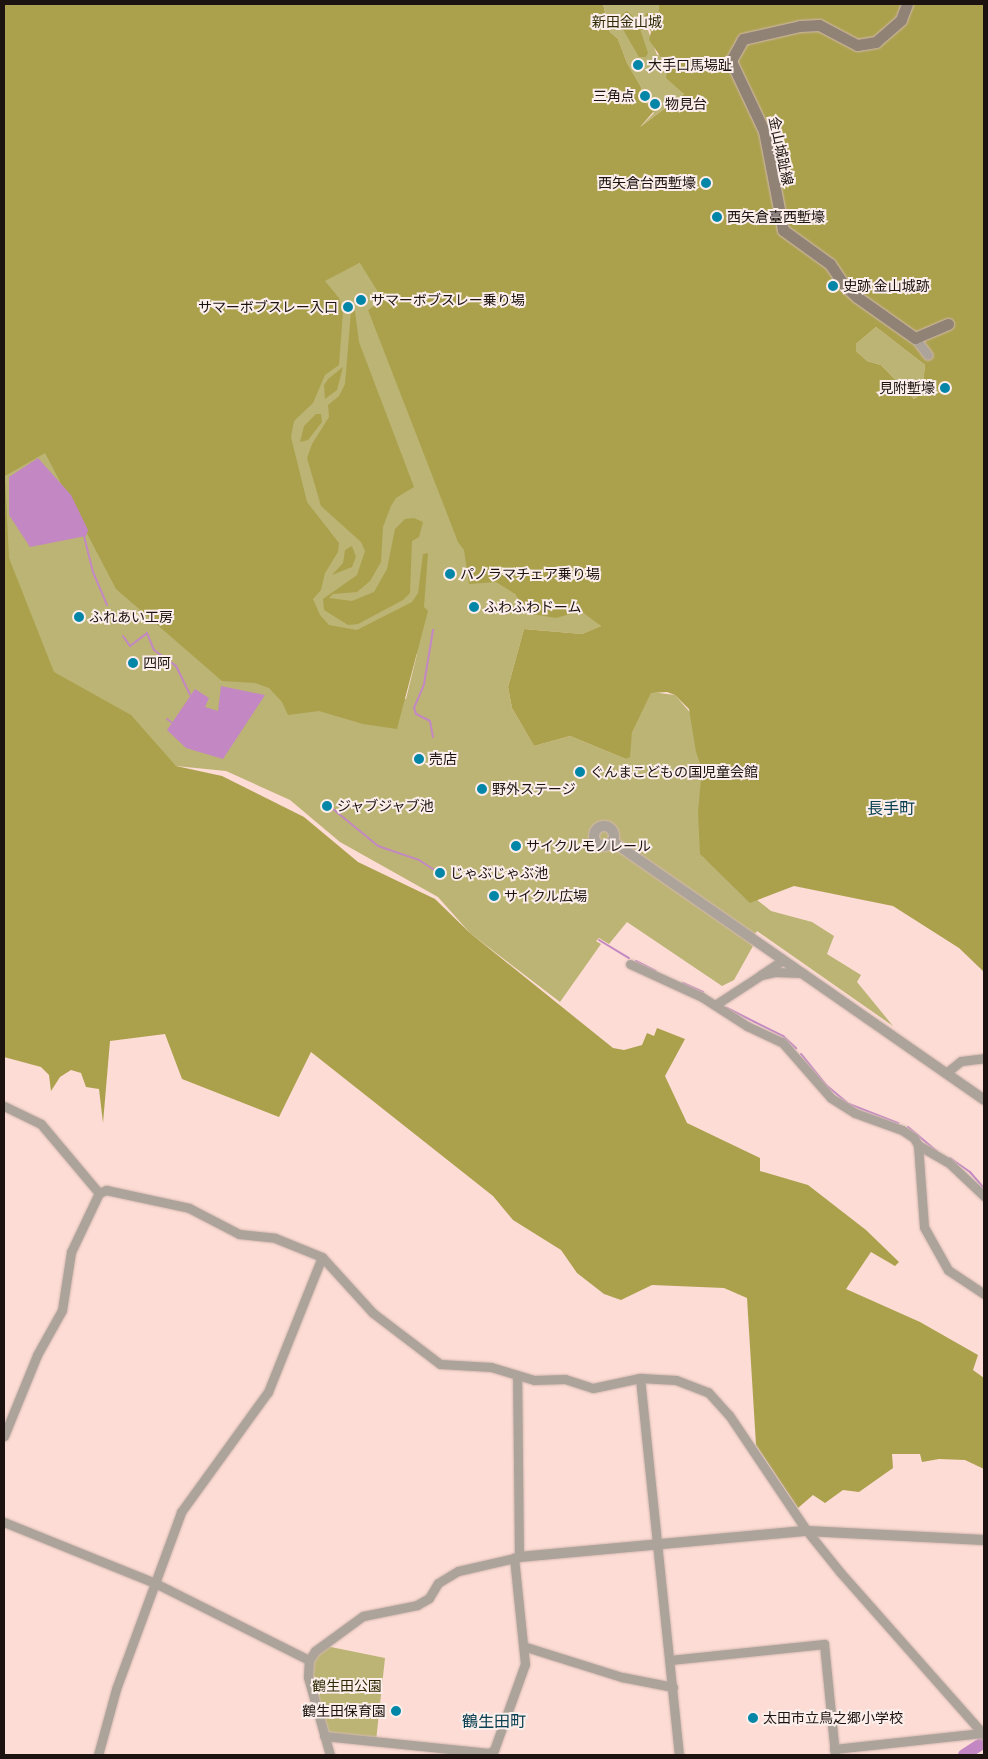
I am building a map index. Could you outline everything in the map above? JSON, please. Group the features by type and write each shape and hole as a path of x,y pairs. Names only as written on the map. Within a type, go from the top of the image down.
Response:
{"main road":[{"name":"金山城趾線","path":"907,4 901,20 876,42 857,45 819,25 800,26 744,39 731,61 764,131 778,219 783,230 830,264 844,285 857,297 915,338"},
{"path":"915,338 948,324"}],"street":[{"path":"915,338 928,355"},
{"path":"612,841 984,1100"},
{"path":"715,1005 783,960"},
{"path":"630,964 715,1005 741,1023 787,1046 827,1094 846,1108 902,1130 918,1145 948,1162 984,1196"},
{"path":"762,975 775,972 803,974"},
{"path":"946,1073 961,1060 984,1058"},
{"path":"4,1106 41,1124 99,1193"},
{"path":"918,1145 924,1227 948,1270 984,1294"},
{"path":"4,1436 37,1355 62,1310 71,1252 99,1193 106,1190 190,1208 239,1234 287,1241 322,1257 373,1313 431,1359 445,1365 491,1367 534,1380 565,1379 594,1388 640,1378 688,1382 708,1392 746,1439 808,1531 983,1734"},
{"path":"98,1755 116,1689 181,1512 268,1392 322,1257"},
{"path":"324,1736 490,1754 498,1746 518,1693 526,1647 517,1558 517,1375"},
{"path":"640,1378 679,1755"},
{"path":"4,1522 155,1583 309,1660"},
{"path":"330,1755 308,1677 309,1660 321,1645 363,1616 417,1605 429,1598 438,1583 458,1571 481,1568 517,1558 658,1543 808,1531 984,1540"},
{"path":"670,1660 824,1644 835,1752 983,1734"},
{"path":"526,1647 622,1677 672,1687"}],"green space":[{"path":"4,4 603,4 610,32 618,39 627,63 641,87 644,101 654,111 640,127 684,94 666,78 667,66 649,40 651,32 644,17 647,13 658,14 659,4 984,4 984,972 959,948 893,906 794,886 750,903 700,854 698,812 702,769 696,752 689,709 675,695 667,692 651,693 632,733 630,757 626,759 570,736 534,746 512,708 508,687 524,629 582,634 601,626 581,611 556,618 526,613 515,594 496,582 469,584 464,550 458,542 368,310 383,300 360,263 325,281 339,298 343,311 339,365 325,375 313,403 294,421 291,437 307,502 339,543 338,552 325,573 321,590 313,599 320,615 329,625 357,630 412,602 418,593 423,554 428,553 424,607 428,611 397,729 363,724 319,711 288,715 282,702 269,688 255,683 222,681 116,589 45,453 5,476 9,558 54,672 131,715 176,766 222,776 304,817 358,862 435,899 470,933 613,1048 624,1050 642,1045 647,1033 654,1036 657,1028 685,1039 665,1076 687,1123 760,1158 760,1171 808,1185 866,1230 899,1262 895,1266 871,1252 846,1289 920,1322 978,1355 973,1370 984,1378 984,1469 965,1460 939,1459 922,1462 920,1454 892,1454 893,1468 859,1492 843,1490 825,1503 813,1495 798,1508 756,1445 747,1298 724,1288 652,1285 621,1300 604,1294 577,1273 561,1250 513,1220 493,1196 311,1052 279,1117 182,1079 165,1034 110,1041 103,1123 99,1089 86,1087 81,1073 71,1070 60,1077 51,1091 49,1075 41,1067 4,1057","holes":["876,327 925,365 922,393 914,399 881,365 867,361 856,351 856,344"]},
{"name":"新田金山城","path":"603,4 659,4 658,14 652,13 645,22 657,55 661,54 667,66 665,72 684,94 641,126 654,113 644,101 641,87 627,63 618,39 610,32"},
{"path":"627,11 637,20 648,53 646,57 639,57 621,26 621,15"},
{"path":"360,263 415,276 515,594 527,613 556,617 581,611 591,616 601,626 582,634 524,629 508,687 512,708 534,746 570,736 626,759 632,733 651,692 675,695 706,731 703,857 771,911 812,922 834,936 827,954 861,975 857,982 893,1026 757,931 749,942 753,946 734,980 722,986 627,922 609,944 599,938 596,941 601,944 560,1002 470,933 438,897 340,842 290,800 226,771 176,766 35,674 4,597 4,446 39,425 406,699 417,654 356,636 335,635 313,617 308,517 285,426 339,299 324,281"},
{"path":"351,311 355,311 359,342 414,487 396,498 391,506 383,527 381,562 370,581 357,592 333,594 329,598 352,601 374,592 387,569 395,529 405,519 414,518 423,522 419,537 412,541 410,593 403,600 358,624 348,625 324,610 323,599 357,575 365,551 361,542 321,506 307,458 312,444 329,417 328,405 339,396 345,384"},
{"path":"876,327 925,365 922,393 914,399 881,365 867,361 856,351 856,344"},
{"path":"343,367 337,390 325,399 324,385 328,379"},
{"path":"316,414 321,414 322,422 308,440 300,442 304,426"},
{"path":"352,546 356,557 352,567 332,575 343,563 345,550"},
{"name":"鶴生田公園","path":"321,1645 385,1658 376,1741 324,1736 308,1665"}],"shaded area":[{"path":"38,458 71,495 88,530 86,536 30,547 9,515 9,477"},
{"path":"221,686 265,695 223,759 186,748 167,730 195,689 209,698 205,707 218,711"}],"waterway":[{"path":"84,536 93,572 107,605"},
{"path":"433,630 424,684 414,708 416,714 430,721 433,737"},
{"path":"123,636 130,646 147,633 154,650 176,666 190,695"},
{"path":"167,719 171,722"},
{"path":"333,809 378,846 419,860 433,869"},
{"path":"599,940 629,958"},
{"path":"636,961 656,971"},
{"path":"683,983 703,992"},
{"path":"727,1008 783,1036 796,1048"},
{"path":"801,1054 826,1085 849,1104 898,1123"},
{"path":"908,1127 937,1151"},
{"path":"950,1158 970,1172 984,1188"},
{"path":"964,1755 984,1742"}],"place":[{"name":"大手口馬場趾","path":"638,65"},
{"name":"三角点","path":"645,96"},
{"name":"物見台","path":"655,104"},
{"name":"西矢倉台西塹壕","path":"706,183"},
{"name":"西矢倉臺西塹壕","path":"717,217"},
{"name":"史跡 金山城跡","path":"833,286"},
{"name":"サマーボブスレー乗り場","path":"361,300"},
{"name":"サマーボブスレー入口","path":"348,307"},
{"name":"見附塹壕","path":"945,388"},
{"name":"パノラマチェア乗り場","path":"450,574"},
{"name":"ふわふわドーム","path":"474,607"},
{"name":"ふれあい工房","path":"79,617"},
{"name":"四阿","path":"133,663"},
{"name":"売店","path":"419,759"},
{"name":"ぐんまこどもの国児童会館","path":"580,772"},
{"name":"野外ステージ","path":"482,789"},
{"name":"ジャブジャブ池","path":"327,806"},
{"name":"サイクルモノレール","path":"516,846"},
{"name":"じゃぶじゃぶ池","path":"440,873"},
{"name":"サイクル広場","path":"494,896"},
{"name":"鶴生田保育園","path":"396,1711"},
{"name":"太田市立鳥之郷小学校","path":"753,1718"}],"district":[{"name":"長手町","path":"891,808"},
{"name":"鶴生田町","path":"494,1721"}]}
